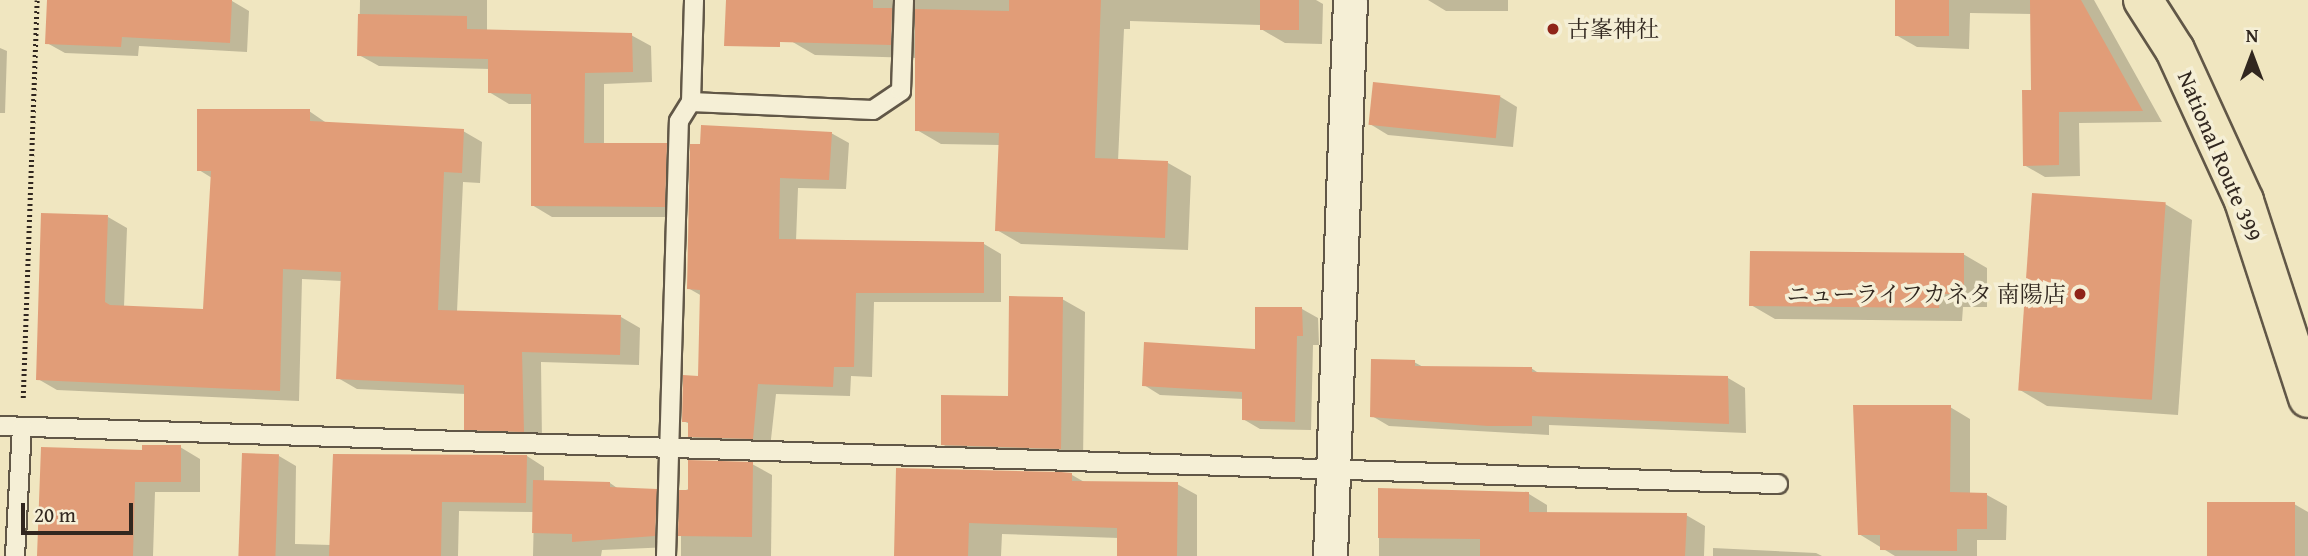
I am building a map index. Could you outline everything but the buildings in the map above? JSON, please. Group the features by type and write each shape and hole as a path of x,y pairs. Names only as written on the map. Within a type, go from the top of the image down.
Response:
{"highway":[{"name":"National Route 399","path":"2143,0 2175,50 2244,201 2308,398"}],"street":[{"path":"1330,556 1350,0"}],"lane":[{"path":"666,556 679,121 691,102 694,0"},
{"path":"691,102 873,110 901,91 904,0"},
{"path":"0,426 1778,484"},
{"path":"16,556 22,427"}],"path":[{"path":"22,427 37,0"}],"place":[{"name":"古峯神社","path":"1553,29"},
{"name":"ニューライフカネタ 南陽店","path":"2080,294"}]}
